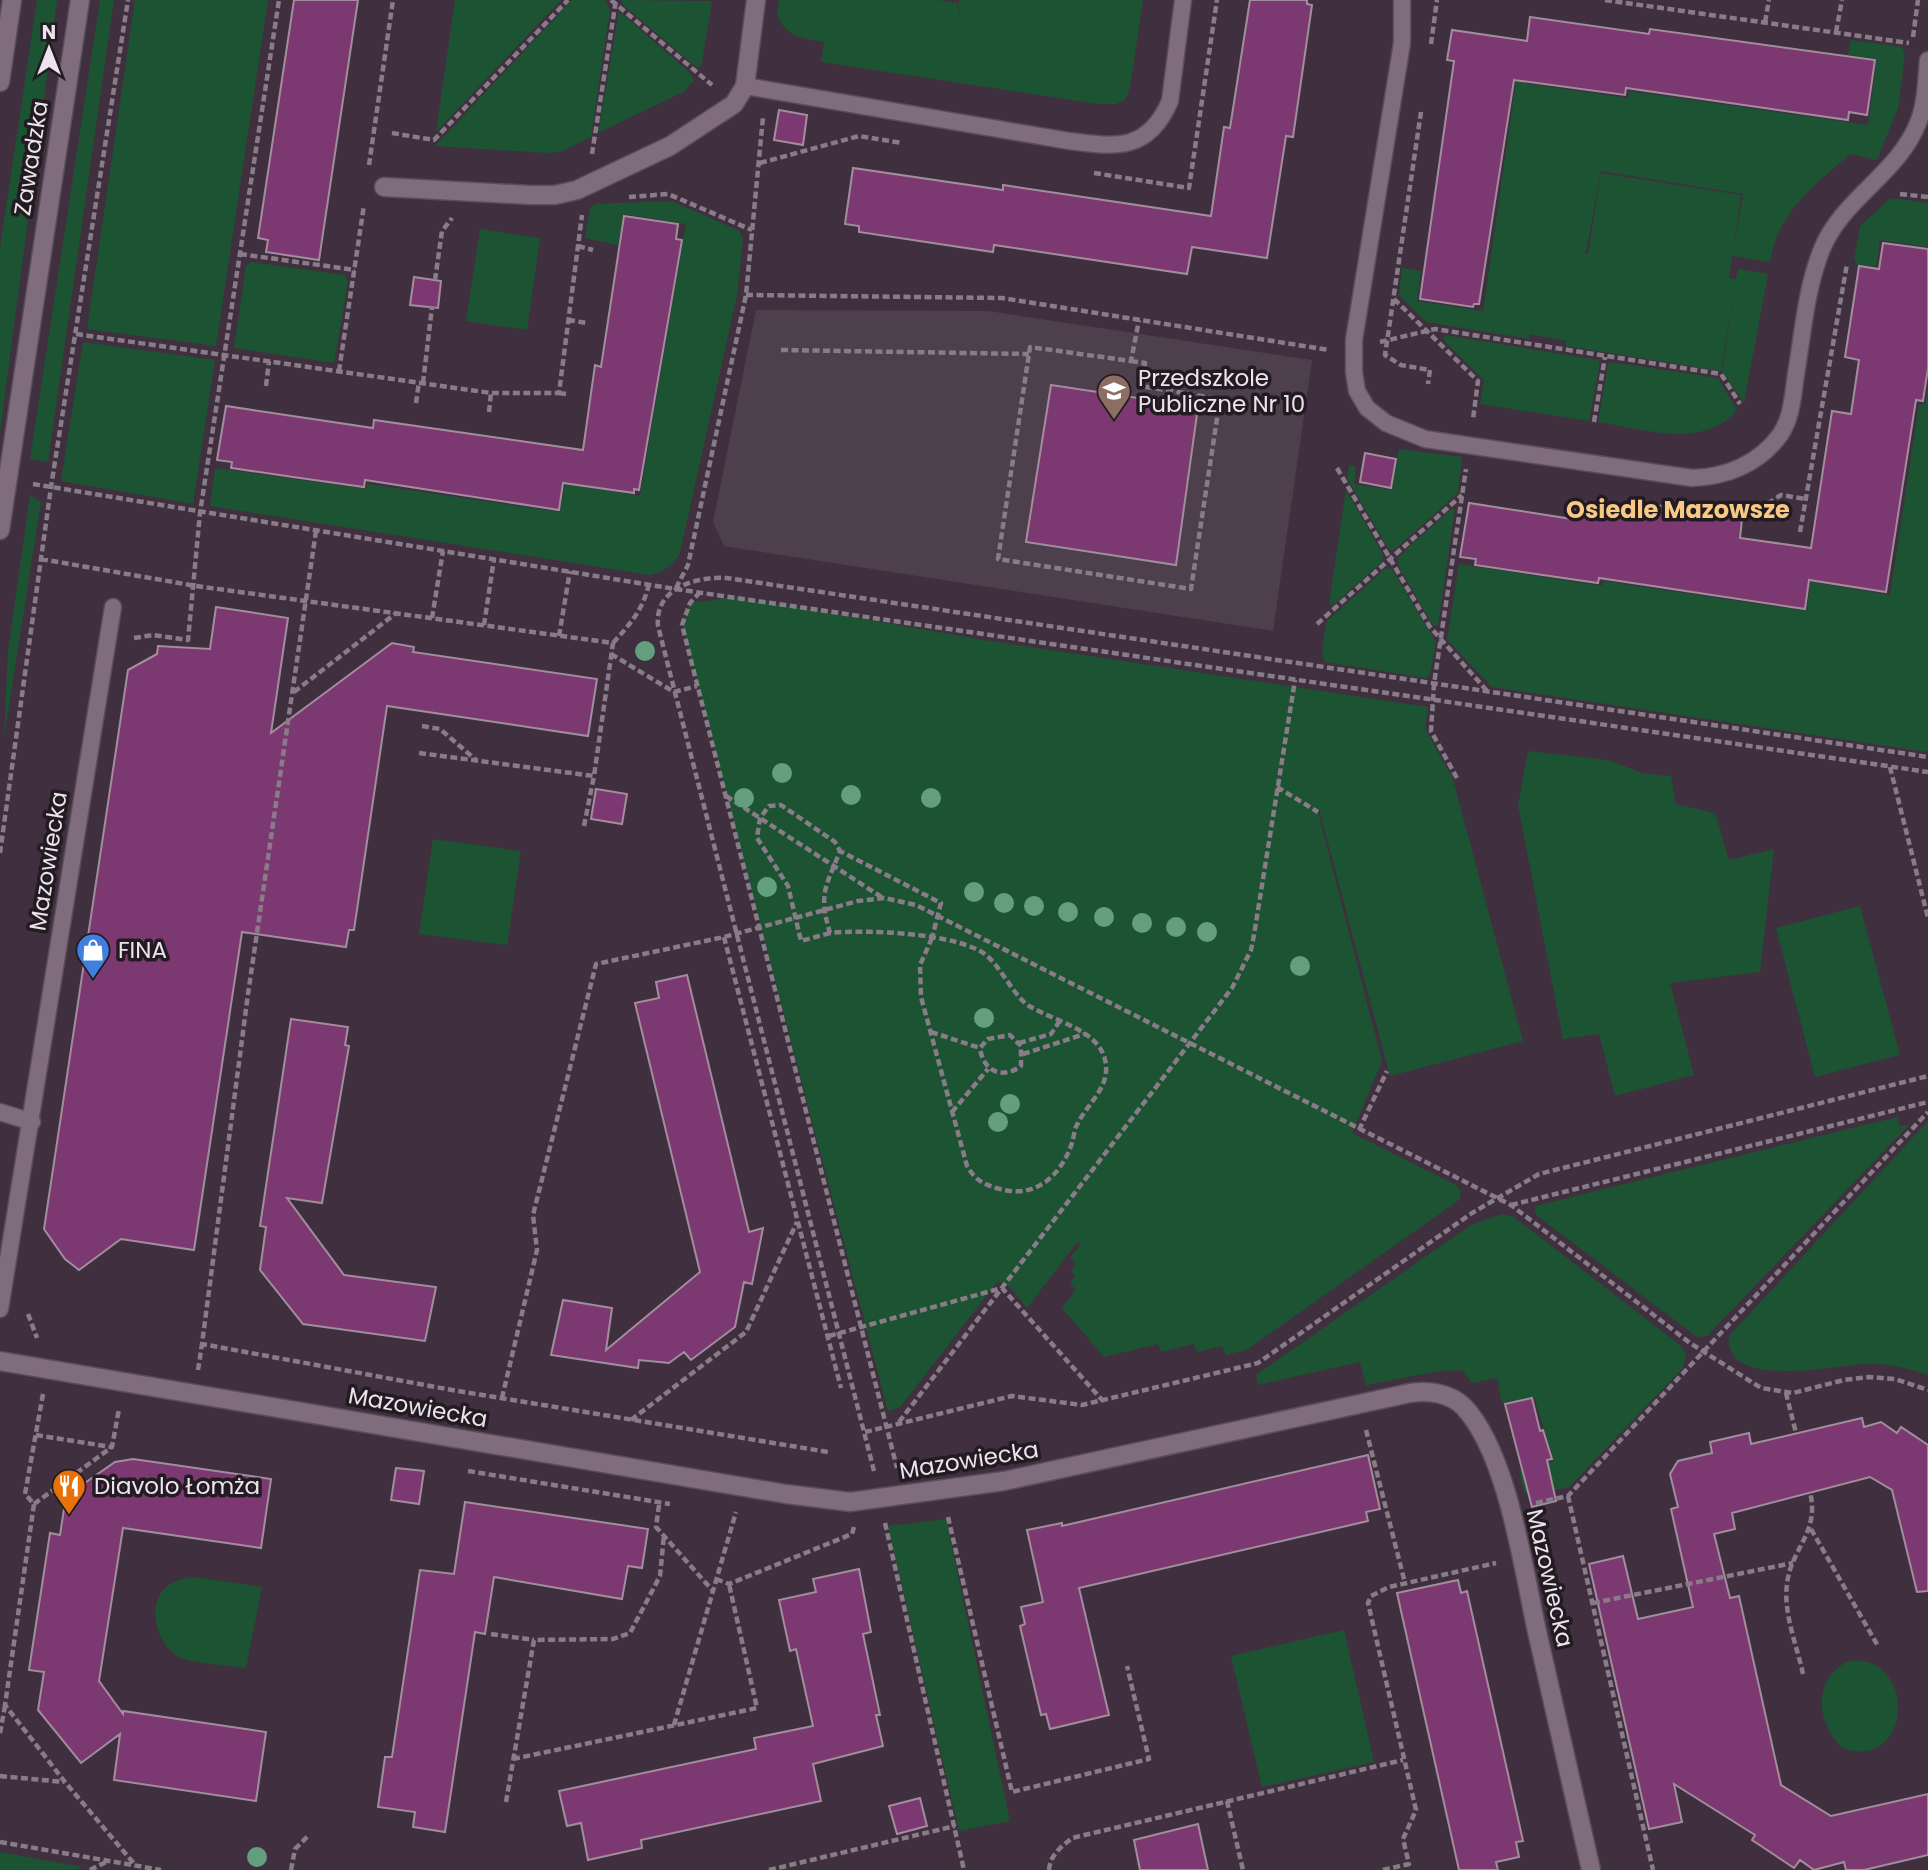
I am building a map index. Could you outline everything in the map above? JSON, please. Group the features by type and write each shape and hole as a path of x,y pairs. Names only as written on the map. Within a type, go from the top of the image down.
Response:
{"street":[{"name":"Zawadzka","path":"0,82 12,0"},
{"name":"Zawadzka","path":"0,530 80,0"},
{"path":"384,187 555,195 587,186 670,146 734,104 745,86 756,0"},
{"name":"Mazowiecka","path":"0,1360 786,1494 850,1502 1004,1481 1426,1391 1443,1394 1462,1405 1477,1425 1510,1508 1591,1870"}],"lane":[{"path":"745,86 1069,141 1103,145 1134,142 1156,125 1170,101 1183,0"},
{"path":"1402,0 1402,43 1354,354 1357,391 1367,408 1386,423 1425,439 1692,478 1715,477 1731,472 1761,455 1780,435 1787,422 1812,276 1823,246 1838,221 1887,170 1912,135 1923,103 1928,60"},
{"name":"Mazowiecka","path":"0,1309 113,607"},
{"path":"0,1112 32,1122"}],"path":[{"path":"0,853 51,487 128,0"},
{"path":"129,640 139,635 188,640 196,586 200,513 279,0"},
{"path":"392,134 435,140 568,0"},
{"path":"1429,54 1437,0"},
{"path":"1605,0 1913,44"},
{"path":"1765,22 1769,0"},
{"path":"1836,32 1842,0"},
{"path":"1919,0 1928,1"},
{"path":"614,1 734,104"},
{"path":"587,186 614,1"},
{"path":"765,90 746,295 688,565 657,614 734,933 865,1432 889,1498 903,1522 874,1524"},
{"path":"1422,109 1385,355 1391,361 1430,370 1428,384"},
{"path":"1889,192 1928,197"},
{"path":"615,198 668,194 752,230"},
{"path":"559,393 583,205"},
{"path":"578,246 593,250"},
{"path":"240,254 355,270"},
{"path":"1800,533 1849,258"},
{"path":"746,295 1002,298 1354,354 1388,339 1424,330 1721,374 1740,404"},
{"path":"1394,299 1478,381 1434,684 1431,731 1457,778"},
{"path":"416,402 432,307"},
{"path":"568,320 587,323"},
{"path":"1131,361 1139,320"},
{"path":"76,334 491,393 566,394"},
{"path":"1030,347 1131,361 1145,363 1141,386 1220,399 1191,589 998,559 1030,347"},
{"path":"780,350 1029,354"},
{"path":"1594,422 1605,357"},
{"path":"266,386 269,361"},
{"path":"489,412 491,393"},
{"path":"1337,468 1430,627 1488,692"},
{"path":"7,480 675,589 1928,772"},
{"path":"1317,624 1462,495"},
{"path":"185,1371 198,1373 247,994 316,531"},
{"path":"432,618 443,551"},
{"path":"41,559 196,586 613,643"},
{"path":"484,625 494,559"},
{"path":"559,636 570,572"},
{"path":"675,589 703,579 727,578 1928,757"},
{"path":"584,827 613,643 645,603 649,584"},
{"path":"700,592 690,603 682,625 888,1426 898,1472 889,1498"},
{"path":"294,692 396,613"},
{"path":"611,654 674,692 697,686"},
{"path":"899,1423 1232,988 1251,950 1294,680"},
{"path":"422,726 440,730 477,761"},
{"path":"419,753 594,776"},
{"path":"1889,767 1928,918"},
{"path":"1277,788 1318,812"},
{"path":"726,795 884,898 916,905 1511,1205 1706,1353 1761,1388 1786,1393 1869,1377 1895,1379 1928,1390"},
{"path":"760,818 757,838 788,886 802,941 830,933 858,930 932,937 973,947 998,966 1027,1006 1095,1039 1104,1058 1107,1073 1076,1125 1066,1157 1041,1186 1016,1194 984,1185 974,1177 967,1166 921,997 920,965 932,937 942,903 840,851 835,842 781,804 769,806 760,818"},
{"path":"830,933 823,910 823,889 840,851"},
{"path":"502,1398 537,1250 533,1215 596,964 724,937 823,910 884,898"},
{"path":"724,937 841,1388"},
{"path":"1019,1043 1051,1034 1060,1022"},
{"path":"930,1032 980,1048"},
{"path":"1023,1054 1085,1034"},
{"path":"998,1035 1010,1035 1019,1043 1023,1054 1021,1066 1013,1072 1002,1074 988,1069 981,1059 980,1048 988,1039 998,1035"},
{"path":"952,1112 988,1069"},
{"path":"1359,1130 1387,1071"},
{"path":"865,1432 1012,1396 1068,1405 1103,1401 1258,1363 1472,1213 1524,1181 1557,1167 1928,1076"},
{"path":"1511,1205 1928,1102"},
{"path":"1510,1508 1568,1496 1706,1353 1928,1112"},
{"path":"631,1420 746,1332 798,1221"},
{"path":"829,1336 1002,1288"},
{"path":"1002,1288 1103,1401"},
{"path":"27,1309 31,1330 40,1342"},
{"path":"202,1344 502,1398 828,1452"},
{"path":"34,1504 25,1494 43,1391 56,1393"},
{"path":"1786,1393 1796,1433"},
{"path":"0,1733 34,1504 112,1447 120,1404"},
{"path":"1365,1422 1405,1583"},
{"path":"36,1435 112,1447"},
{"path":"456,1467 481,1475 659,1505 672,1504"},
{"path":"1803,1674 1786,1603 1787,1582 1811,1528 1814,1509 1810,1492"},
{"path":"1568,1496 1653,1870"},
{"path":"659,1505 656,1527 713,1591"},
{"path":"674,1726 737,1508 724,1506"},
{"path":"936,1518 961,1514"},
{"path":"948,1517 1012,1792 1149,1759 1127,1666"},
{"path":"885,1523 964,1870"},
{"path":"842,1524 864,1525"},
{"path":"716,1579 729,1584 852,1534 854,1526"},
{"path":"1811,1528 1878,1646"},
{"path":"491,1634 534,1640 613,1639 630,1633 660,1576 664,1535"},
{"path":"1383,1870 1409,1864 1404,1839 1416,1810 1368,1603 1379,1590 1509,1560"},
{"path":"1593,1603 1794,1563"},
{"path":"513,1759 757,1708 729,1584"},
{"path":"506,1802 534,1640"},
{"path":"5,1705 136,1866"},
{"path":"1049,1870 1055,1855 1072,1838 1404,1760"},
{"path":"0,1776 65,1782"},
{"path":"1227,1801 1243,1870"},
{"path":"769,1870 955,1826"},
{"path":"291,1870 295,1849 308,1836"},
{"path":"0,1842 162,1870"},
{"path":"90,1870 108,1861"}],"shaded area":[{"path":"756,310 988,311 1312,360 1273,631 724,546 713,522"}],"green space":[{"path":"37,0 57,0 0,432 0,248"},
{"path":"100,0 114,0 48,462 30,459"},
{"path":"135,0 268,0 216,346 87,329"},
{"path":"455,0 561,0 436,132"},
{"path":"572,0 605,0 610,10 591,137 560,152 548,153 435,146"},
{"path":"621,0 712,1 701,67 695,66 623,5"},
{"path":"779,0 938,0 957,3 963,26 958,3 960,0 1143,0 1126,99 1116,104 1098,104 821,62 824,42 796,35 785,28 777,14"},
{"path":"619,11 689,72 694,80 685,91 598,133"},
{"path":"1851,40 1902,47 1905,54 1898,108 1877,160 1850,154 1811,189 1789,214 1774,245 1770,262 1732,256 1729,278 1736,279 1738,269 1768,274 1744,403 1722,371 1735,287 1721,371 1566,346 1566,341 1530,334 1529,339 1426,322 1399,295 1402,268 1421,271 1417,301 1483,311 1516,82 1628,98 1629,91 1868,125 1877,59 1848,55","holes":["1601,171 1743,194 1733,251 1741,195 1601,173 1588,254 1580,253 1586,252"]},
{"path":"1891,198 1928,203 1928,247 1880,240 1876,267 1858,265 1854,260 1860,226"},
{"path":"671,201 738,230 743,238 737,295 680,553 668,567 650,575 210,506 215,468 366,489 367,484 560,512 565,484 640,496 686,224 623,214 618,245 585,238 590,208 596,204"},
{"path":"480,229 540,238 527,330 466,321"},
{"path":"251,262 345,275 348,282 334,363 234,348 246,266"},
{"path":"1444,335 1598,360 1600,363 1589,421 1480,404 1484,380 1444,341"},
{"path":"83,342 215,360 193,504 61,481"},
{"path":"1611,362 1718,378 1737,410 1723,422 1707,430 1690,433 1653,432 1598,422 1608,364"},
{"path":"1928,387 1928,752 1492,687 1447,640 1459,564 1602,586 1603,581 1806,611 1811,582 1890,595 1919,404 1925,405"},
{"path":"1399,449 1462,457 1458,493 1394,550 1389,550 1347,478 1349,465 1356,466 1354,484 1392,490"},
{"path":"1346,490 1383,554 1382,562 1332,606 1329,604"},
{"path":"30,495 41,502 4,738 8,651"},
{"path":"1451,509 1455,509 1438,626 1433,626 1398,565 1399,556"},
{"path":"1386,568 1392,569 1436,642 1430,675 1426,678 1325,662 1322,654 1326,622"},
{"path":"736,597 984,640 1428,707 1425,728 1449,772 1438,775 1451,772 1523,1041 1390,1076 1319,809 1318,812 1382,1061 1352,1133 1456,1185 1461,1191 1459,1200 1248,1349 1226,1355 1222,1346 1197,1352 1194,1344 1161,1352 1158,1344 1104,1357 1062,1308 1076,1290 1070,1283 1075,1276 1071,1270 1076,1263 1070,1258 1080,1245 1078,1241 1027,1308 1010,1287 998,1281 900,1407 888,1411 682,625 690,603"},
{"path":"1528,751 1608,760 1642,773 1671,776 1676,804 1715,813 1729,860 1774,849 1760,972 1670,983 1694,1075 1615,1096 1599,1034 1563,1039 1518,805"},
{"path":"433,839 521,851 507,945 419,934"},
{"path":"1860,906 1900,1055 1815,1077 1776,928"},
{"path":"1897,1117 1900,1127 1910,1124 1707,1336 1697,1337 1536,1215 1535,1206"},
{"path":"1928,1121 1928,1375 1880,1364 1784,1371 1744,1364 1732,1353 1729,1336"},
{"path":"1502,1214 1514,1217 1681,1346 1686,1353 1683,1368 1569,1487 1534,1495 1524,1492 1519,1471 1554,1461 1534,1397 1502,1404 1497,1378 1472,1383 1462,1370 1440,1371 1366,1385 1360,1362 1258,1385 1256,1375 1471,1225"},
{"path":"946,1519 1010,1821 959,1831 888,1526"},
{"path":"194,1577 262,1587 246,1668 183,1659 164,1643 155,1615 159,1597 171,1584"},
{"path":"1344,1630 1374,1762 1262,1787 1231,1656"},
{"path":"1849,1661 1871,1663 1887,1675 1896,1692 1898,1711 1894,1729 1883,1744 1866,1751 1842,1748 1833,1737 1823,1714 1824,1689 1829,1678"},
{"path":"0,1852 83,1867 75,1870 0,1870"}],"building":[{"path":"294,0 358,0 319,260 266,252 268,240 258,238"},
{"path":"1250,0 1307,0 1307,4 1312,5 1293,137 1286,136 1267,258 1192,247 1187,274 994,245 993,252 859,232 859,226 845,224 853,168 1003,190 1003,185 1211,216 1224,127 1230,128"},
{"path":"1530,17 1649,34 1650,29 1875,60 1867,115 1849,112 1848,120 1626,88 1625,95 1514,80 1479,304 1474,304 1473,307 1420,299 1454,61 1447,60 1452,30 1527,41"},
{"path":"779,110 807,115 803,145 774,140"},
{"path":"624,216 678,224 676,239 682,240 639,490 634,489 634,493 563,483 559,510 365,480 364,487 231,468 232,462 217,460 226,406 373,428 374,420 583,450 595,365 601,367"},
{"path":"1883,243 1928,249 1928,368 1923,401 1916,400 1886,592 1809,580 1805,609 1599,578 1598,583 1475,565 1476,559 1460,557 1469,503 1572,519 1575,501 1648,512 1649,504 1742,519 1740,538 1811,548 1832,411 1851,414 1859,360 1845,357 1859,266 1879,269"},
{"path":"414,277 441,281 438,308 410,305"},
{"path":"1051,385 1198,407 1176,565 1026,542"},
{"path":"1365,453 1396,459 1391,488 1360,482"},
{"path":"216,607 288,618 271,733 392,643 414,647 413,652 597,679 588,736 387,706 354,930 349,930 346,947 242,932 194,1250 121,1239 79,1270 65,1259 44,1229 128,670 157,654 158,646 210,649"},
{"path":"596,789 627,794 622,824 591,819"},
{"path":"687,975 749,1232 763,1228 752,1284 744,1282 735,1327 691,1360 684,1352 669,1363 639,1360 638,1368 551,1355 563,1300 612,1308 606,1350 700,1272 635,1003 659,998 656,982"},
{"path":"291,1019 348,1027 345,1045 349,1046 322,1203 287,1198 344,1275 436,1287 425,1341 303,1324 260,1270 266,1227 260,1226"},
{"path":"1532,1398 1540,1431 1543,1430 1552,1459 1547,1460 1556,1501 1532,1507 1505,1404"},
{"path":"1862,1418 1864,1427 1881,1422 1897,1433 1901,1427 1928,1445 1928,1591 1917,1592 1892,1490 1870,1477 1732,1513 1735,1529 1714,1534 1730,1598 1739,1596 1781,1785 1831,1816 1928,1794 1928,1855 1864,1870 1846,1870 1844,1862 1814,1870 1800,1860 1794,1868 1752,1840 1755,1835 1674,1784 1682,1822 1649,1829 1589,1564 1623,1556 1638,1619 1693,1607 1671,1509 1678,1507 1670,1474 1678,1461 1712,1453 1710,1442 1749,1433 1751,1444"},
{"path":"1368,1455 1380,1509 1366,1512 1368,1521 1079,1588 1109,1715 1050,1729 1046,1714 1041,1715 1020,1626 1025,1624 1021,1607 1043,1602 1027,1530 1062,1523 1062,1526"},
{"path":"133,1459 271,1479 261,1548 123,1528 99,1681 123,1714 123,1711 266,1732 256,1801 114,1780 120,1734 81,1763 38,1710 44,1672 29,1670 50,1533 60,1535 66,1496 115,1462"},
{"path":"396,1468 424,1471 419,1504 391,1500"},
{"path":"465,1502 648,1529 642,1568 628,1566 622,1599 494,1577 485,1634 475,1632 445,1832 413,1827 415,1812 378,1807 385,1757 392,1757 420,1570 454,1574"},
{"path":"859,1569 871,1632 863,1634 880,1715 876,1715 883,1746 813,1764 821,1801 641,1840 642,1848 588,1860 581,1823 567,1826 559,1791 756,1749 754,1738 813,1726 796,1649 790,1651 779,1600 816,1592 813,1579"},
{"path":"1458,1580 1461,1593 1467,1591 1523,1841 1516,1842 1519,1857 1496,1862 1498,1870 1459,1870 1397,1593"},
{"path":"920,1798 927,1826 897,1834 889,1806"},
{"path":"1198,1824 1208,1870 1140,1870 1134,1840"}],"place":[{"name":"Przedszkole Publiczne Nr 10","path":"1114,421"},
{"name":"FINA","path":"93,980"},
{"name":"Diavolo Łomża","path":"69,1516"}],"district":[{"name":"Osiedle Mazowsze","path":"1678,509"}]}
